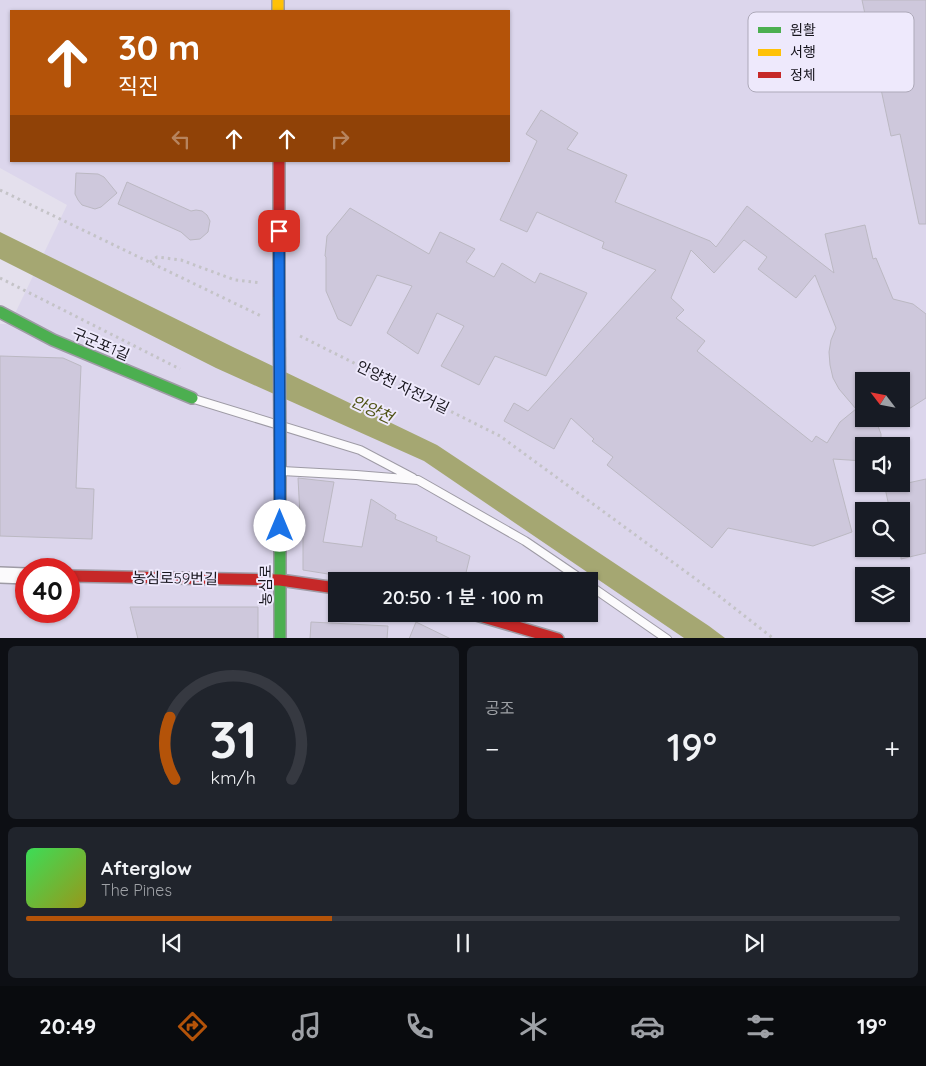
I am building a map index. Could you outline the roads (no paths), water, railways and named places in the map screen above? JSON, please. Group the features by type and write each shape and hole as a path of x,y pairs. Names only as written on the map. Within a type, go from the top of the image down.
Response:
{"street":[{"name":"농심로","path":"279,162 280,638"},
{"name":"구군포1길","path":"0,312 53,340 192,398"},
{"path":"0,575 15,576"},
{"name":"농심로59번길","path":"80,576 280,580 328,587"},
{"path":"502,622 558,638"}],"lane":[{"path":"192,398 360,450 418,480 525,541 571,572"},
{"path":"280,471 418,480"},
{"path":"598,590 667,638"}],"water label":[{"name":"안양천","path":"372,409"}]}
